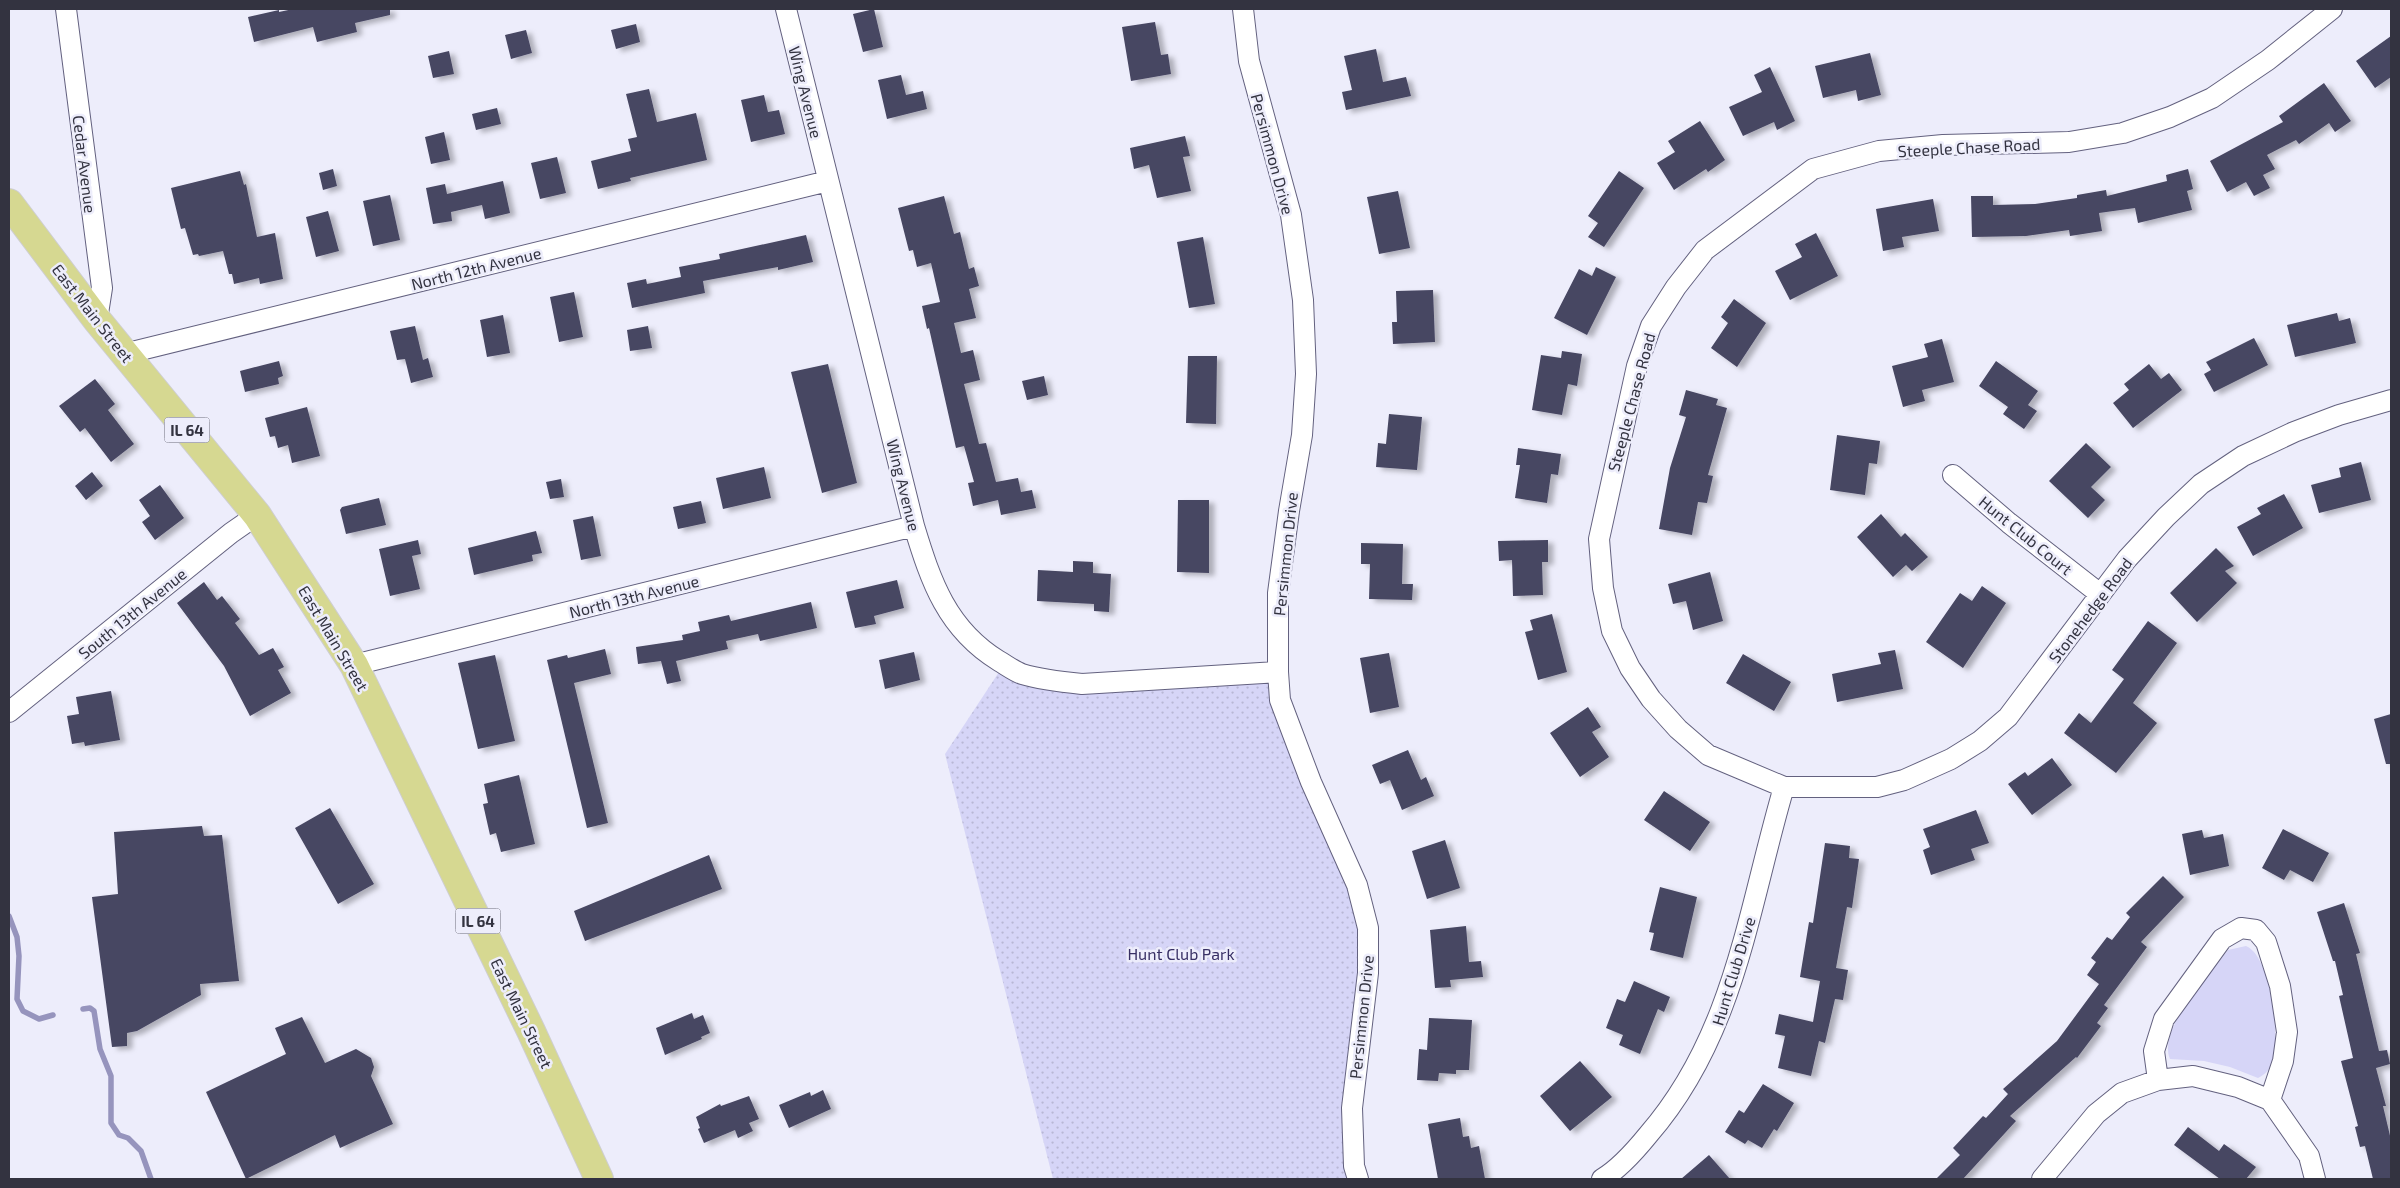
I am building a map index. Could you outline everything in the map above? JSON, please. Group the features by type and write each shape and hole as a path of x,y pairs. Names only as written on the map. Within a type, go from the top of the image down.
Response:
{"main road":[{"name":"East Main Street","path":"9,203 124,354 257,515 354,665 599,1179"}],"street":[{"name":"Cedar Avenue","path":"66,9 102,288 97,320"},
{"name":"Wing Avenue","path":"786,9 914,526 926,567 946,609 964,635 990,656 1020,673 1052,682 1082,684 1278,672"},
{"name":"Persimmon Drive","path":"1243,9 1249,61 1291,215 1303,300 1306,374 1302,426 1278,592 1280,700 1311,782 1357,885 1368,928 1368,973 1352,1108 1354,1166 1358,1179"},
{"name":"Steeple Chase Road","path":"1784,787 1708,755 1678,729 1651,699 1630,668 1612,631 1604,596 1599,538 1637,366 1651,326 1676,287 1705,250 1813,169 1879,151 1943,145 2070,142 2123,133 2170,117 2212,98 2268,60 2332,9"},
{"name":"North 12th Avenue","path":"124,354 828,181"},
{"name":"Stonehedge Road","path":"1784,787 1877,787 1904,780 1951,759 1980,740 2008,717 2127,559 2166,517 2201,484 2243,456 2339,414 2391,400"},
{"name":"Hunt Club Court","path":"1953,475 2009,523 2100,594"},
{"name":"South 13th Avenue","path":"9,712 224,539 257,515"},
{"name":"North 13th Avenue","path":"354,665 914,526"},
{"name":"Hunt Club Drive","path":"1602,1179 1636,1149 1669,1111 1693,1076 1712,1037 1729,995 1784,787"},
{"path":"2158,1080 2154,1052 2164,1019 2222,939 2241,928 2256,930 2266,942 2280,986 2287,1032 2283,1061 2270,1100"},
{"path":"2042,1179 2096,1114 2122,1093 2158,1080 2193,1076 2238,1087 2270,1100 2309,1156 2315,1179"}],"green space":[{"name":"Hunt Club Park","path":"999,672 1268,679 1348,880 1362,932 1356,1179 1053,1179 945,754"},
{"path":"2246,946 2255,953 2262,965 2272,999 2275,1050 2269,1069 2258,1078 2230,1067 2204,1061 2170,1059 2168,1047 2171,1033 2187,1003 2228,950"}],"building":[{"path":"293,9 390,9 390,15 355,23 357,32 317,42 313,27 254,42 248,17"},
{"path":"874,9 883,47 863,52 853,14"},
{"path":"1155,22 1161,55 1168,54 1171,74 1131,81 1122,27"},
{"path":"636,24 640,42 616,49 611,30"},
{"path":"526,30 532,53 511,59 505,35"},
{"path":"2391,36 2391,77 2375,88 2356,61"},
{"path":"1376,49 1383,82 1406,77 1411,96 1346,110 1342,92 1352,90 1344,56"},
{"path":"449,51 454,74 433,78 428,56"},
{"path":"1870,53 1881,95 1858,101 1856,90 1823,98 1815,66"},
{"path":"1770,67 1795,121 1777,130 1774,122 1743,136 1729,107 1762,92 1754,75"},
{"path":"901,75 906,95 923,91 927,109 887,119 878,80"},
{"path":"2324,83 2351,121 2335,132 2329,123 2299,144 2296,140 2267,155 2275,169 2263,175 2270,188 2254,196 2246,182 2227,192 2210,161 2283,122 2279,116"},
{"path":"649,89 657,122 696,113 707,160 630,178 631,181 598,189 591,161 631,151 628,139 637,137 626,94"},
{"path":"764,95 768,112 779,110 785,134 751,142 741,100"},
{"path":"497,108 501,124 476,130 472,114"},
{"path":"1700,121 1725,160 1708,172 1706,169 1674,190 1657,163 1675,152 1668,141"},
{"path":"444,132 450,160 431,164 425,137"},
{"path":"1185,136 1190,156 1183,157 1191,191 1157,198 1149,165 1134,169 1130,148"},
{"path":"557,157 566,193 540,199 531,163"},
{"path":"333,169 337,186 323,190 319,173"},
{"path":"2188,169 2193,189 2187,191 2192,210 2138,223 2135,208 2099,213 2102,231 2070,236 2069,230 2026,236 1972,237 1971,196 1993,196 1993,205 2035,204 2077,198 2077,195 2106,190 2107,196 2167,181 2166,175"},
{"path":"240,171 244,185 246,184 257,237 275,233 283,279 260,284 259,278 234,284 232,274 229,274 223,251 199,256 198,254 193,255 185,228 181,229 171,188"},
{"path":"1619,171 1644,188 1604,247 1588,237 1598,223 1588,216"},
{"path":"503,181 510,213 485,219 482,205 451,212 452,221 433,224 426,188 445,184 447,194"},
{"path":"1398,191 1410,248 1379,254 1367,197"},
{"path":"390,195 400,240 373,246 363,201"},
{"path":"944,196 954,234 960,232 969,269 974,267 979,286 969,289 976,318 954,323 961,353 973,350 980,380 964,384 979,444 986,443 996,482 1018,478 1021,492 1032,490 1036,508 1001,515 998,500 973,506 968,483 974,482 964,446 956,448 929,328 927,329 922,306 940,302 931,263 917,267 913,250 909,251 898,208"},
{"path":"1933,199 1939,231 1902,237 1904,247 1883,251 1876,209"},
{"path":"328,211 339,251 316,257 306,217"},
{"path":"1816,233 1838,276 1790,300 1775,271 1802,257 1795,244"},
{"path":"806,235 813,262 778,270 778,267 703,281 705,293 632,308 627,283 646,279 647,284 681,277 679,267 720,259 719,254"},
{"path":"1203,237 1215,304 1189,308 1177,242"},
{"path":"1596,267 1616,277 1587,335 1554,318 1579,269 1592,276"},
{"path":"1433,290 1435,342 1393,344 1392,322 1397,322 1396,291"},
{"path":"574,292 583,337 559,342 550,297"},
{"path":"1734,299 1766,323 1737,367 1711,348 1728,323 1721,317"},
{"path":"2337,313 2339,321 2350,318 2356,343 2295,357 2287,325"},
{"path":"503,315 510,353 487,357 480,320"},
{"path":"415,326 423,360 428,358 433,377 411,383 405,359 397,360 390,331"},
{"path":"648,326 652,348 630,351 627,330"},
{"path":"2254,338 2268,365 2214,392 2204,374 2211,370 2206,362"},
{"path":"1942,339 1954,382 1922,390 1925,401 1903,407 1892,366 1928,357 1924,344"},
{"path":"1562,351 1582,354 1577,386 1568,384 1562,415 1532,410 1541,355 1561,358"},
{"path":"1188,356 1217,356 1216,424 1186,423"},
{"path":"279,361 283,376 278,378 279,384 245,392 240,371"},
{"path":"1996,361 2038,391 2028,405 2037,411 2024,429 2003,414 2008,407 1979,386"},
{"path":"828,364 857,483 822,493 791,372"},
{"path":"2149,364 2161,379 2169,373 2182,390 2133,428 2113,403 2129,390 2124,384"},
{"path":"1044,376 1048,395 1027,400 1022,381"},
{"path":"95,379 115,404 108,410 134,444 111,462 85,428 80,432 59,406"},
{"path":"1686,390 1718,399 1716,405 1727,408 1708,475 1713,476 1707,503 1698,502 1692,535 1659,529 1670,468 1686,417 1679,415"},
{"path":"307,407 320,456 292,463 288,445 278,448 275,436 270,437 265,418"},
{"path":"1389,414 1422,417 1417,470 1376,467 1378,443 1386,444"},
{"path":"1837,435 1880,441 1877,464 1869,463 1865,495 1830,490"},
{"path":"2086,443 2111,467 2091,487 2105,500 2088,518 2049,481"},
{"path":"1518,448 1561,454 1558,475 1551,474 1547,503 1515,498 1520,465 1516,465"},
{"path":"2361,462 2371,500 2319,513 2311,485 2341,477 2339,468"},
{"path":"764,467 771,498 723,509 716,478"},
{"path":"92,472 103,486 86,500 75,486"},
{"path":"561,479 564,497 550,499 546,482"},
{"path":"160,485 184,518 155,540 142,522 150,516 139,500"},
{"path":"2284,494 2303,528 2253,556 2237,527 2261,514 2257,508"},
{"path":"379,498 386,525 346,534 340,510 342,507"},
{"path":"1178,500 1209,500 1209,573 1177,572"},
{"path":"701,501 706,523 678,529 673,507"},
{"path":"1881,514 1901,537 1905,533 1928,557 1912,571 1906,565 1893,577 1857,537"},
{"path":"593,516 601,556 581,560 573,520"},
{"path":"536,531 542,553 532,555 533,561 474,575 468,548"},
{"path":"418,540 421,554 412,556 420,589 390,596 379,549"},
{"path":"1548,540 1548,562 1542,562 1543,595 1513,596 1512,560 1499,561 1498,541"},
{"path":"1361,543 1403,544 1402,584 1413,584 1412,600 1369,599 1370,564 1361,564"},
{"path":"2216,548 2234,566 2225,571 2237,583 2197,622 2170,593"},
{"path":"1073,561 1093,562 1093,573 1111,574 1109,612 1094,611 1094,604 1037,601 1038,570 1073,572"},
{"path":"1710,572 1723,621 1693,630 1686,601 1673,604 1668,584"},
{"path":"897,580 904,608 874,616 876,624 855,628 846,592"},
{"path":"204,582 217,600 222,596 240,619 235,623 259,655 273,648 284,667 278,670 291,693 250,716 224,666 177,603"},
{"path":"1982,586 2006,603 1963,668 1926,642 1960,593 1972,601"},
{"path":"811,602 817,628 760,641 758,634 726,641 728,649 676,661 681,681 667,684 661,661 638,664 636,647 683,640 682,635 700,631 698,622 729,615 731,621"},
{"path":"1552,614 1567,672 1538,680 1525,632 1533,630 1530,620"},
{"path":"2148,621 2177,643 2133,703 2157,723 2116,773 2064,733 2079,713 2091,723 2124,679 2112,670"},
{"path":"605,649 611,674 574,683 608,823 587,828 547,660 567,655 568,658"},
{"path":"1895,650 1903,689 1837,702 1832,674 1881,664 1878,653"},
{"path":"914,652 920,680 885,689 879,660"},
{"path":"1389,653 1399,707 1370,713 1360,658"},
{"path":"1743,654 1791,682 1774,711 1726,683"},
{"path":"495,655 515,741 478,749 458,663"},
{"path":"111,691 120,740 85,746 84,742 72,744 67,716 79,714 76,697"},
{"path":"1588,707 1601,727 1592,732 1609,757 1580,777 1550,733"},
{"path":"2391,714 2391,764 2386,764 2374,719"},
{"path":"1408,750 1421,780 1426,777 1434,796 1402,810 1390,780 1380,784 1372,765"},
{"path":"2052,758 2072,785 2032,815 2008,784 2025,772 2028,776"},
{"path":"519,775 535,844 501,852 496,833 490,835 483,804 488,803 484,784"},
{"path":"1664,791 1710,822 1690,851 1644,820"},
{"path":"330,808 374,884 338,904 295,828"},
{"path":"1976,810 1989,843 1971,849 1975,860 1931,875 1923,850 1930,847 1923,829"},
{"path":"202,826 204,836 222,835 239,981 200,984 201,995 137,1031 127,1033 127,1046 112,1047 92,897 118,894 114,832"},
{"path":"2283,829 2329,853 2313,882 2290,870 2284,880 2262,868"},
{"path":"2202,830 2204,838 2223,834 2229,866 2190,875 2182,834"},
{"path":"1445,840 1460,888 1427,899 1412,851"},
{"path":"1825,843 1850,846 1849,858 1859,859 1852,908 1847,907 1836,968 1848,970 1843,1000 1835,999 1825,1043 1819,1041 1811,1076 1778,1068 1785,1036 1775,1034 1779,1014 1813,1022 1820,981 1800,977 1809,922 1813,923"},
{"path":"709,855 722,889 585,941 574,911"},
{"path":"2163,876 2184,897 2141,942 2147,947 2104,1005 2108,1008 2097,1023 2101,1026 2077,1058 2010,1116 2016,1121 1963,1179 1936,1179 1960,1155 1953,1148 1983,1116 1986,1118 2008,1094 2003,1089 2057,1041 2099,984 2087,975 2096,962 2091,958 2107,937 2112,940 2130,917 2126,913"},
{"path":"1660,887 1697,897 1683,958 1650,950 1654,933 1649,932"},
{"path":"2344,903 2360,953 2356,954 2379,1051 2387,1050 2390,1064 2376,1068 2386,1106 2383,1106 2391,1140 2391,1179 2373,1179 2365,1146 2360,1147 2355,1127 2358,1126 2341,1061 2353,1058 2339,996 2343,995 2335,961 2333,961 2317,912"},
{"path":"1466,926 1469,962 1481,961 1483,977 1450,980 1451,987 1435,988 1430,930"},
{"path":"1634,981 1670,997 1664,1012 1658,1009 1640,1054 1619,1045 1623,1035 1606,1028 1617,999 1625,1002"},
{"path":"692,1013 694,1019 703,1015 710,1033 701,1037 702,1039 665,1055 656,1028"},
{"path":"302,1017 325,1063 356,1049 371,1058 374,1067 371,1076 393,1124 340,1148 335,1135 246,1179 206,1092 286,1054 275,1028"},
{"path":"1429,1018 1472,1020 1469,1070 1456,1070 1456,1074 1439,1073 1438,1081 1417,1080 1419,1049 1427,1050"},
{"path":"1580,1061 1612,1097 1570,1131 1540,1096"},
{"path":"1763,1084 1794,1103 1777,1131 1774,1129 1762,1148 1748,1140 1745,1144 1725,1132 1739,1110 1744,1113"},
{"path":"823,1090 831,1109 789,1128 779,1105 810,1092 811,1096"},
{"path":"749,1096 759,1119 749,1123 753,1131 738,1138 735,1130 704,1143 698,1129 700,1128 696,1117 720,1104 721,1106"},
{"path":"1460,1118 1463,1137 1469,1136 1471,1148 1479,1146 1485,1179 1438,1179 1428,1124"},
{"path":"2188,1127 2219,1151 2224,1144 2256,1167 2246,1179 2220,1179 2174,1145"},
{"path":"1709,1155 1730,1179 1681,1179"}],"waterway":[{"path":"9,916 17,937 19,956 17,999 23,1011 39,1019 53,1015"},
{"path":"83,1009 90,1008 94,1011 100,1049 111,1076 111,1123 119,1135 128,1138 141,1151 151,1179"}]}
